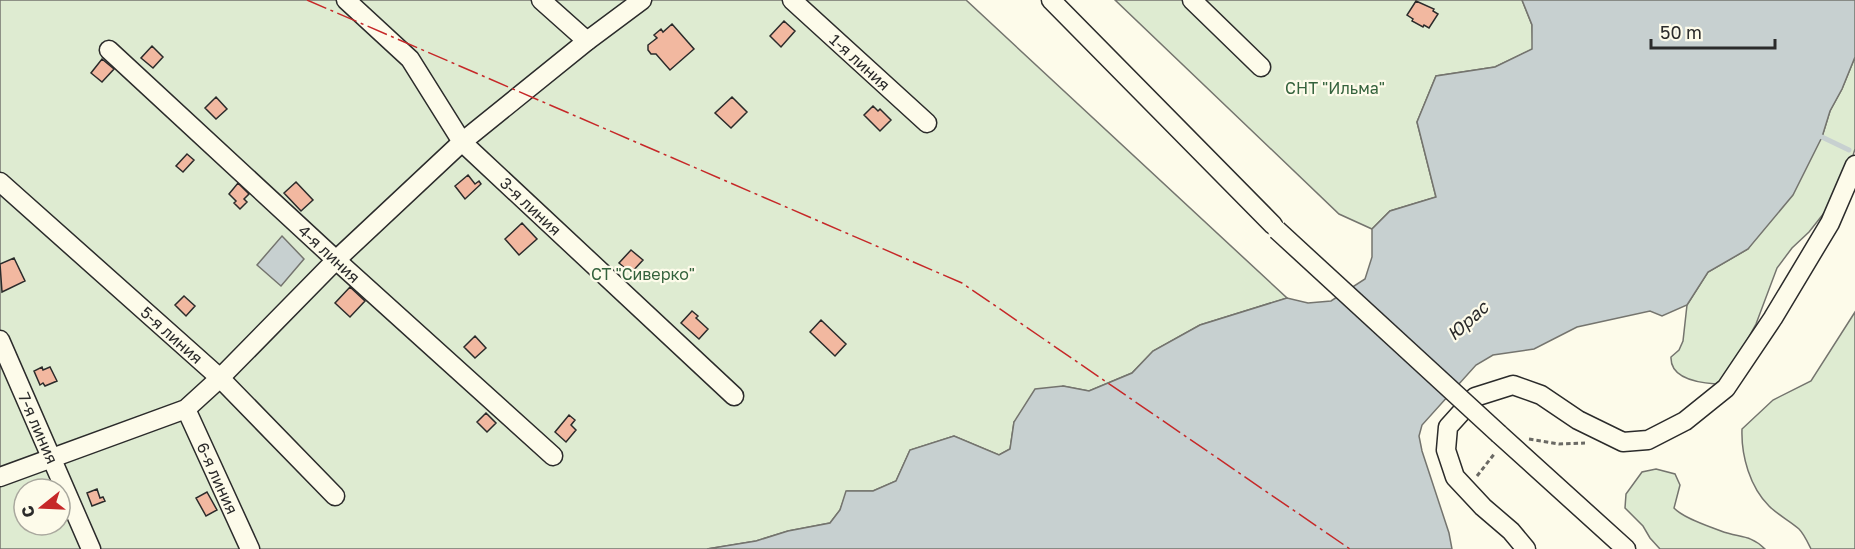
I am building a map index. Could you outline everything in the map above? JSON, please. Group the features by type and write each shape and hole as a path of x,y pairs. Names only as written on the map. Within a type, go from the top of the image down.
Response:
{"street":[{"name":"3-я линия","path":"346,0 410,59 462,142 734,396"},
{"path":"541,0 587,41"},
{"path":"0,477 186,409 220,378 336,260 462,142 587,41 642,0"},
{"name":"1-я линия","path":"792,0 927,123"},
{"path":"1051,0 1275,227 1499,441 1626,549"},
{"path":"1192,0 1261,67"},
{"name":"4-я линия","path":"109,50 552,456"},
{"path":"1526,549 1511,531 1483,507 1455,477 1446,450 1448,427 1475,397 1513,385 1541,395 1578,420 1623,442 1648,440 1685,420 1726,388 1773,318 1830,224 1855,165"},
{"name":"5-я линия","path":"0,182 220,378 335,496"},
{"name":"7-я линия","path":"0,340 91,549"},
{"name":"6-я линия","path":"186,409 250,549"}],"path":[{"path":"1478,475 1499,441 1591,443"}],"green space":[{"name":"СТ \"Сиверко\"","path":"0,0 966,0 1287,298 1200,325 1153,351 1132,373 1089,391 1063,386 1014,422 1010,449 999,455 954,436 910,450 896,481 873,491 847,491 840,510 830,523 788,531 756,541 707,549 0,549"},
{"name":"СНТ \"Ильма\"","path":"1115,0 1522,0 1532,25 1533,49 1495,67 1436,76 1417,122 1436,197 1390,211 1372,229 1339,214"},
{"path":"1855,57 1855,149 1847,175 1828,208 1777,268 1756,324 1728,374 1716,384 1694,381 1681,375 1675,370 1671,357 1679,350 1683,341 1687,305 1708,272 1748,249 1822,137 1830,111"},
{"path":"1855,312 1855,549 1811,549 1799,529 1769,506 1757,490 1745,460 1742,429 1773,400 1811,381"},
{"path":"1656,469 1675,474 1680,485 1674,508 1678,512 1709,527 1749,539 1765,549 1660,549 1643,526 1625,508 1626,494 1642,472"}],"water":[{"name":"Юрас","path":"1522,0 1855,0 1855,57 1830,111 1822,137 1793,195 1748,249 1708,272 1687,305 1662,316 1650,311 1577,327 1534,349 1493,355 1476,365 1422,425 1419,436 1422,451 1449,533 1452,549 707,549 756,541 788,531 830,523 840,510 846,491 873,491 896,481 910,450 954,436 999,455 1010,449 1014,422 1035,389 1063,386 1089,391 1132,373 1153,351 1200,325 1287,298 1308,303 1331,301 1365,279 1372,257 1372,229 1390,211 1436,197 1417,122 1436,76 1495,67 1532,49 1532,25"},
{"path":"282,236 304,259 281,286 257,265"}],"building":[{"path":"1416,1 1434,9 1433,11 1438,14 1429,28 1412,21 1413,19 1407,15"},
{"path":"784,21 795,31 781,47 770,36"},
{"path":"672,24 694,49 670,70 656,54 651,54 648,45 657,38 654,35 661,29 663,32"},
{"path":"152,46 163,57 153,68 141,58"},
{"path":"102,59 114,69 102,82 91,73"},
{"path":"216,97 227,109 216,119 205,108"},
{"path":"732,97 747,112 731,128 715,113"},
{"path":"873,106 878,111 880,109 891,120 880,131 864,115"},
{"path":"187,154 194,160 183,172 176,166"},
{"path":"468,175 475,184 479,181 481,184 465,199 455,186"},
{"path":"296,182 313,200 301,211 284,193"},
{"path":"238,183 249,194 244,199 247,202 240,209 229,194"},
{"path":"522,223 537,239 519,255 505,239"},
{"path":"631,250 643,260 631,273 619,263"},
{"path":"14,258 25,281 2,292 0,264"},
{"path":"350,287 365,301 350,317 335,303"},
{"path":"184,296 195,306 186,316 175,305"},
{"path":"692,311 708,329 699,339 681,323"},
{"path":"821,320 846,344 835,356 810,332"},
{"path":"475,336 486,348 475,358 464,347"},
{"path":"42,367 43,370 50,367 57,381 45,386 43,383 40,385 34,371"},
{"path":"486,413 496,423 487,432 477,422"},
{"path":"569,415 575,420 571,425 576,430 566,442 555,432"},
{"path":"97,489 100,498 103,497 105,501 92,506 87,493"},
{"path":"207,492 217,510 206,516 196,498"}],"waterway":[{"path":"1822,137 1849,150"}],"power":[{"path":"307,0 962,283 1350,549"}]}
